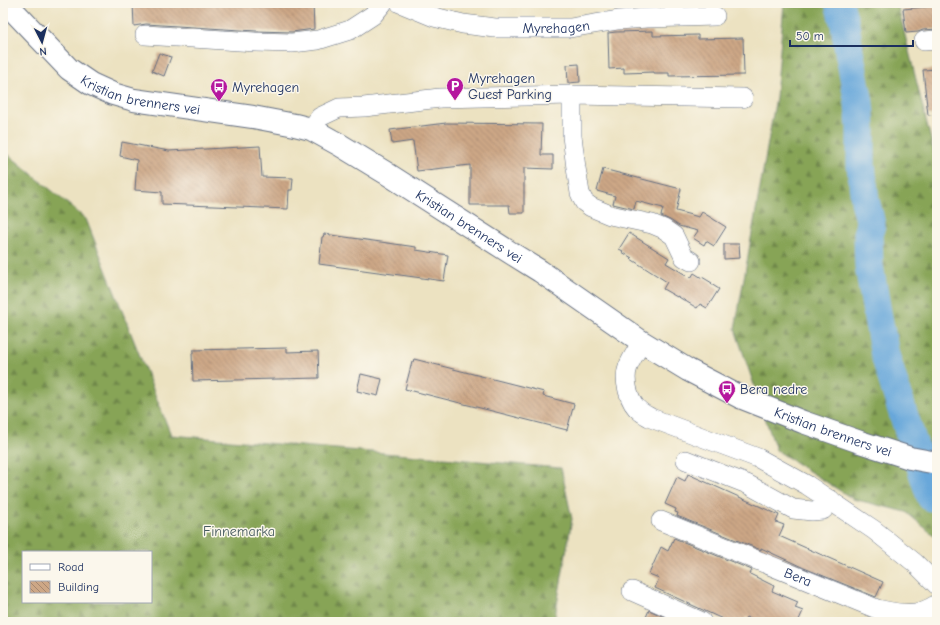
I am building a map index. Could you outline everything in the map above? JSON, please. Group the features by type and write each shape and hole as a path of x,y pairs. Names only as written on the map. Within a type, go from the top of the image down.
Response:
{"main road":[{"name":"Kristian brenners vei","path":"6,3 69,69 91,84 113,94 134,100 253,117 311,129 360,157 540,271 642,342 688,370 740,397 838,435 910,458 937,463"}],"street":[{"path":"145,35 255,42 292,43 318,40 350,30 373,15 383,3"},
{"name":"Myrehagen","path":"400,3 434,17 463,24 495,28 570,28 618,20 715,16"},
{"path":"572,95 572,136 580,194 584,202 591,207 610,215 652,224 664,229 674,236 684,257 691,261"},
{"path":"311,129 320,117 339,108 364,107 440,98 572,95 743,98"},
{"path":"642,342 628,368 626,379 629,395 634,405 640,411 651,418 758,458 807,485 874,530 915,563 937,584"},
{"path":"686,460 747,484 793,509 812,511 823,510 831,500"},
{"name":"Bera","path":"661,521 877,609 899,614 918,613 932,608 937,604"},
{"path":"632,591 702,622"}],"green space":[{"path":"784,3 897,3 937,164 937,538 906,512 853,499 776,450 735,329 776,97"},
{"name":"Finnemarka","path":"3,150 86,219 171,435 561,468 572,519 554,622 3,622"}],"building":[{"path":"133,3 313,3 314,29 292,32 146,24 134,26"},
{"path":"937,6 937,29 906,33 903,9"},
{"path":"653,31 653,36 698,35 698,39 743,38 744,75 669,76 669,73 624,73 624,68 609,69 608,33"},
{"path":"159,53 171,57 164,76 152,71"},
{"path":"579,64 580,82 568,83 567,65"},
{"path":"937,69 937,114 928,115 923,70"},
{"path":"446,123 542,124 541,155 553,155 553,169 524,168 524,213 510,213 509,205 470,205 470,165 417,171 413,141 392,144 390,130"},
{"path":"122,142 169,151 260,146 262,177 293,178 292,190 289,190 288,209 162,204 162,192 135,190 137,160 120,156"},
{"path":"603,169 681,189 676,211 699,217 702,212 726,227 714,246 706,241 704,245 693,238 698,231 679,226 661,216 663,208 636,201 634,209 613,204 615,196 597,191"},
{"path":"629,233 669,258 666,263 691,278 694,273 712,283 711,284 719,289 707,308 700,304 697,308 663,289 667,282 622,252 623,251 619,249"},
{"path":"324,234 416,247 416,250 448,255 444,281 319,264 322,237"},
{"path":"724,244 739,244 740,258 724,259"},
{"path":"287,348 287,352 318,351 319,378 193,381 193,350"},
{"path":"414,359 544,392 543,396 574,404 567,430 405,389"},
{"path":"361,374 382,379 378,396 357,391"},
{"path":"688,474 779,515 776,522 784,525 779,536 883,582 876,597 804,568 761,548 761,550 677,516 678,513 675,512 676,509 665,504 677,477 685,481"},
{"path":"674,538 752,570 750,574 774,586 772,591 798,602 795,608 803,611 798,622 757,622 746,617 744,622 729,622 655,588 659,578 649,574 661,547 668,551"},
{"path":"649,610 675,622 644,622"}],"waterway":[{"path":"839,3 845,25 859,103 861,127 861,165 865,201 871,225 868,234 869,266 885,355 931,497"}],"place":[{"name":"Myrehagen Guest Parking","path":"455,101"},
{"name":"Myrehagen","path":"219,102"},
{"name":"Bera nedre","path":"727,404"}]}
